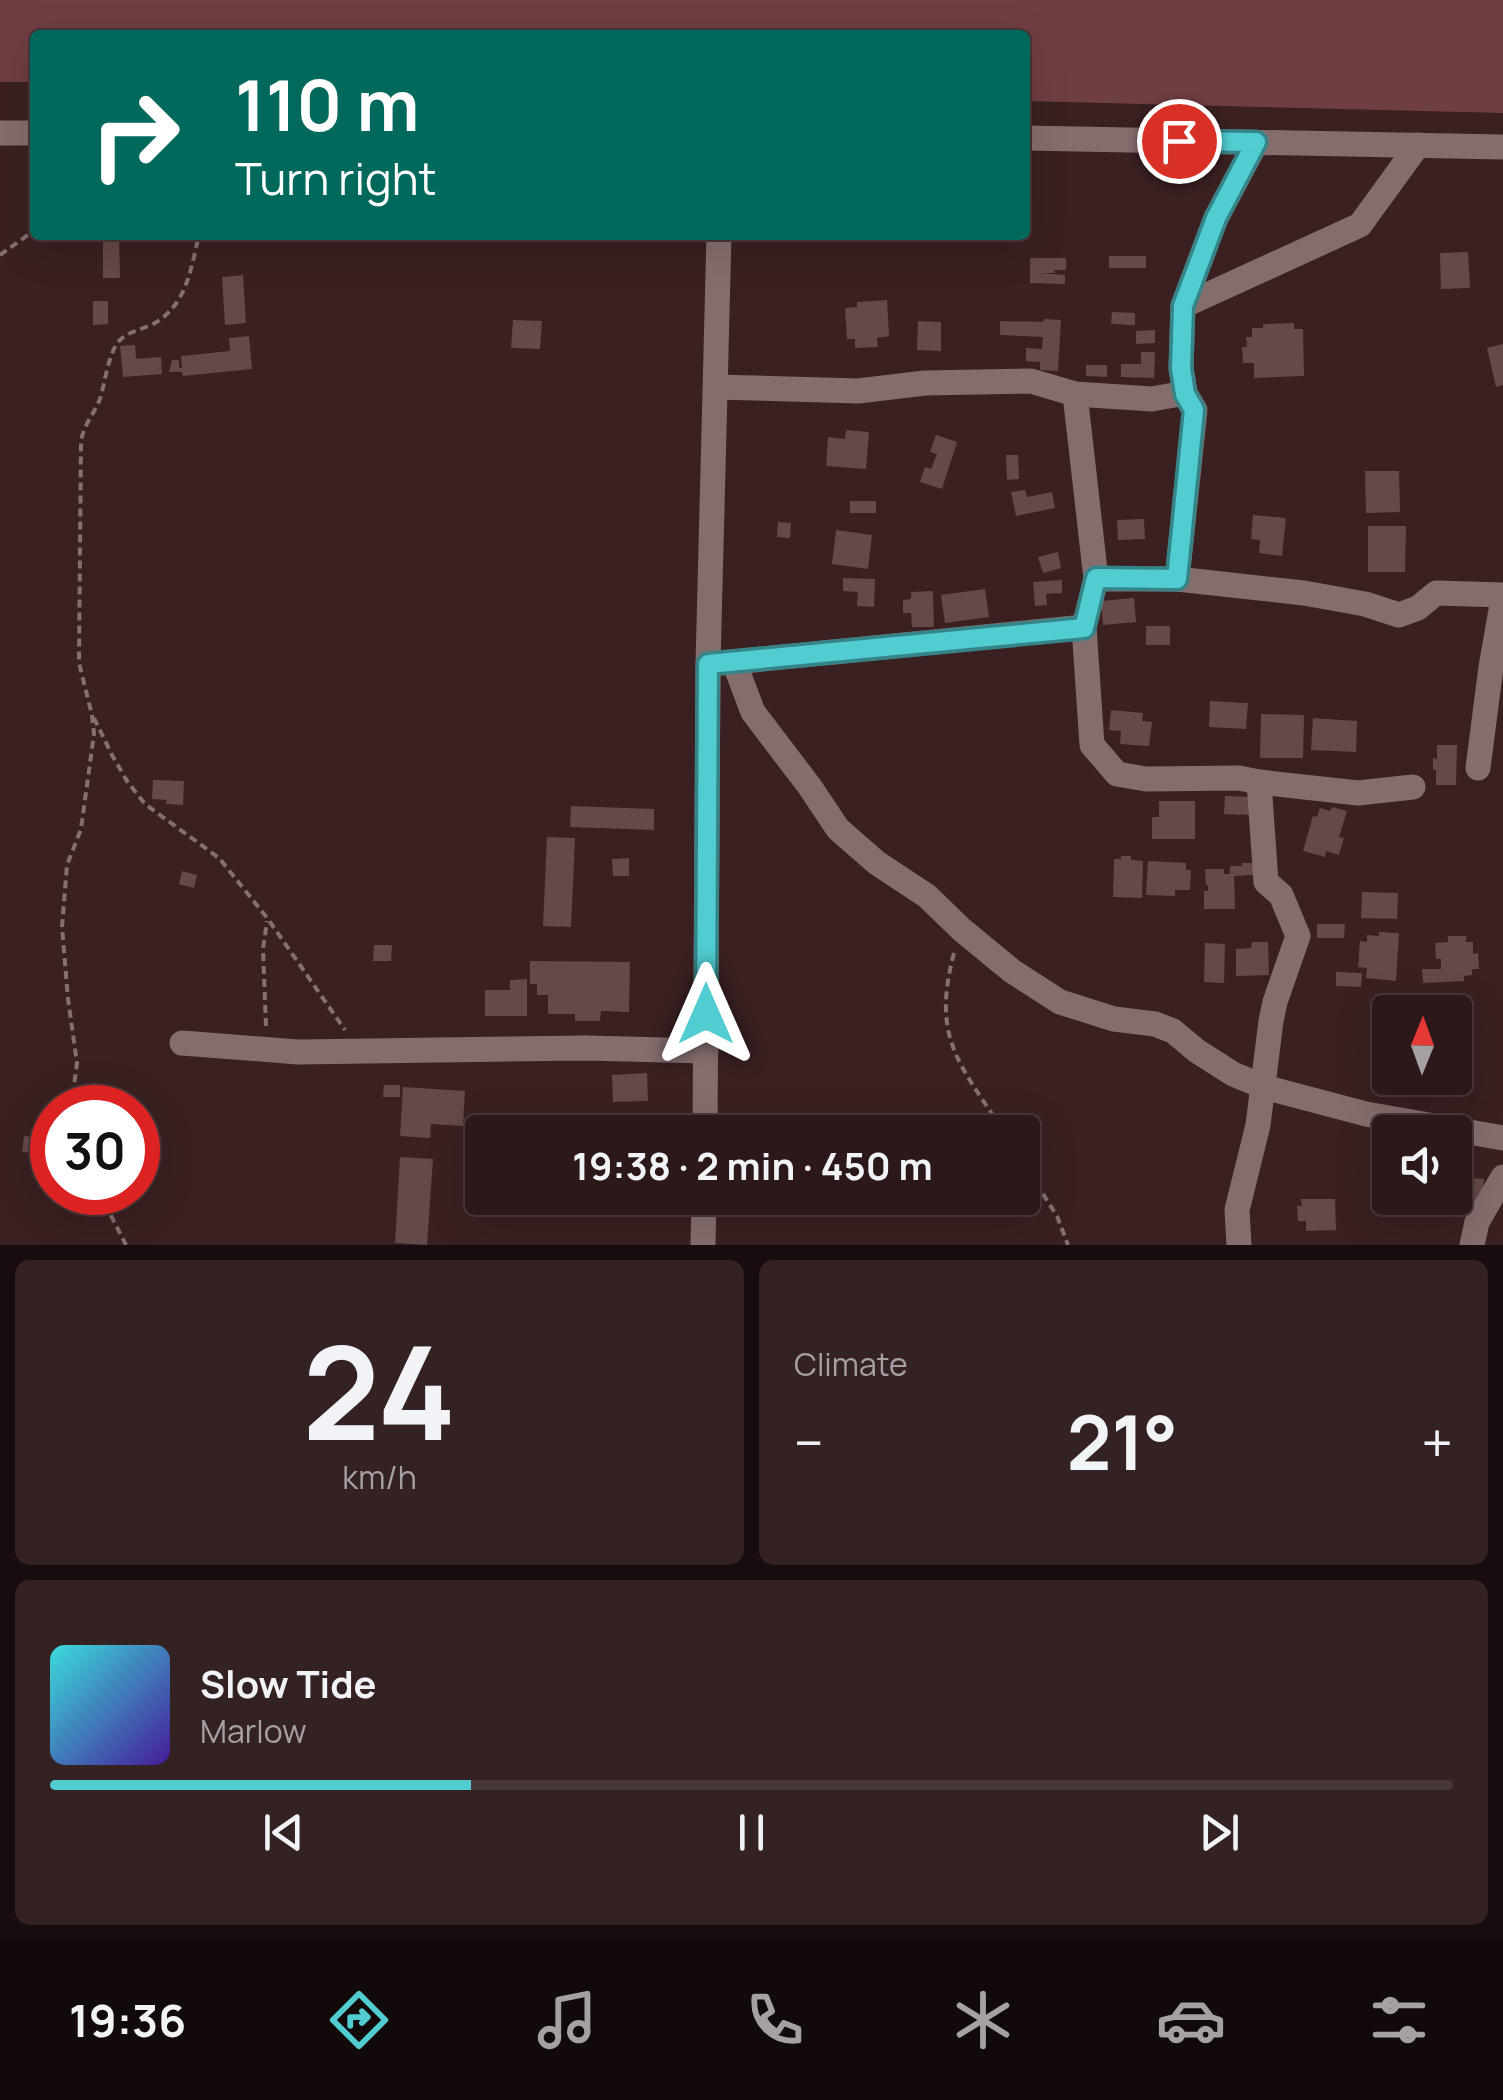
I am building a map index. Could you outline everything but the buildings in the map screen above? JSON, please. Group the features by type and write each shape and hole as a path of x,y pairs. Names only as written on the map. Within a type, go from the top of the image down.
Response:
{"street":[{"path":"0,132 30,132"},
{"path":"1030,138 1503,146"},
{"path":"1177,579 1194,410 1185,394 1181,368 1183,306 1216,218 1256,142"},
{"path":"1183,306 1360,226 1418,145"},
{"path":"704,1115 708,664 719,240"},
{"path":"716,386 858,391 924,383 1031,381 1075,394 1152,399 1185,394"},
{"path":"1075,394 1096,578 1084,628 1092,745 1117,774 1146,778 1239,778 1358,794 1413,788"},
{"path":"1096,578 1177,579 1304,593 1366,604 1399,615 1418,608 1436,593 1503,597 1478,768"},
{"path":"708,664 1084,628"},
{"path":"734,662 752,712 838,829 877,863 927,896 1012,971 1060,1002 1172,1031 1197,1052 1264,1088 1366,1114 1503,1138"},
{"path":"1239,1245 1238,1210 1264,1088 1275,1002 1298,936 1280,896 1266,882 1259,782"},
{"path":"182,1043 268,1050 706,1051"},
{"path":"1472,1245 1477,1222 1503,1177"},
{"path":"703,1245 704,1215"}],"path":[{"path":"0,256 30,234"},
{"path":"74,1085 77,1063 62,927 68,865 81,829 94,734 78,644 83,431 99,401 115,346 119,340 154,323 176,304 189,276 198,240"},
{"path":"92,714 127,781 145,804 219,858 268,919 360,1050"},
{"path":"268,919 262,950 268,1050"},
{"path":"961,929 945,1005 948,1036 962,1069 993,1115"},
{"path":"1040,1189 1057,1216 1068,1245"},
{"path":"111,1215 126,1245"}],"shaded area":[{"path":"0,0 1503,0 1503,113 1030,101 1030,30 30,30 30,82 0,82"}],"route":[{"path":"706,1014 708,664 1084,628 1096,578 1177,579 1194,410 1185,394 1181,368 1183,306 1216,218 1256,142 1179,141"}]}
